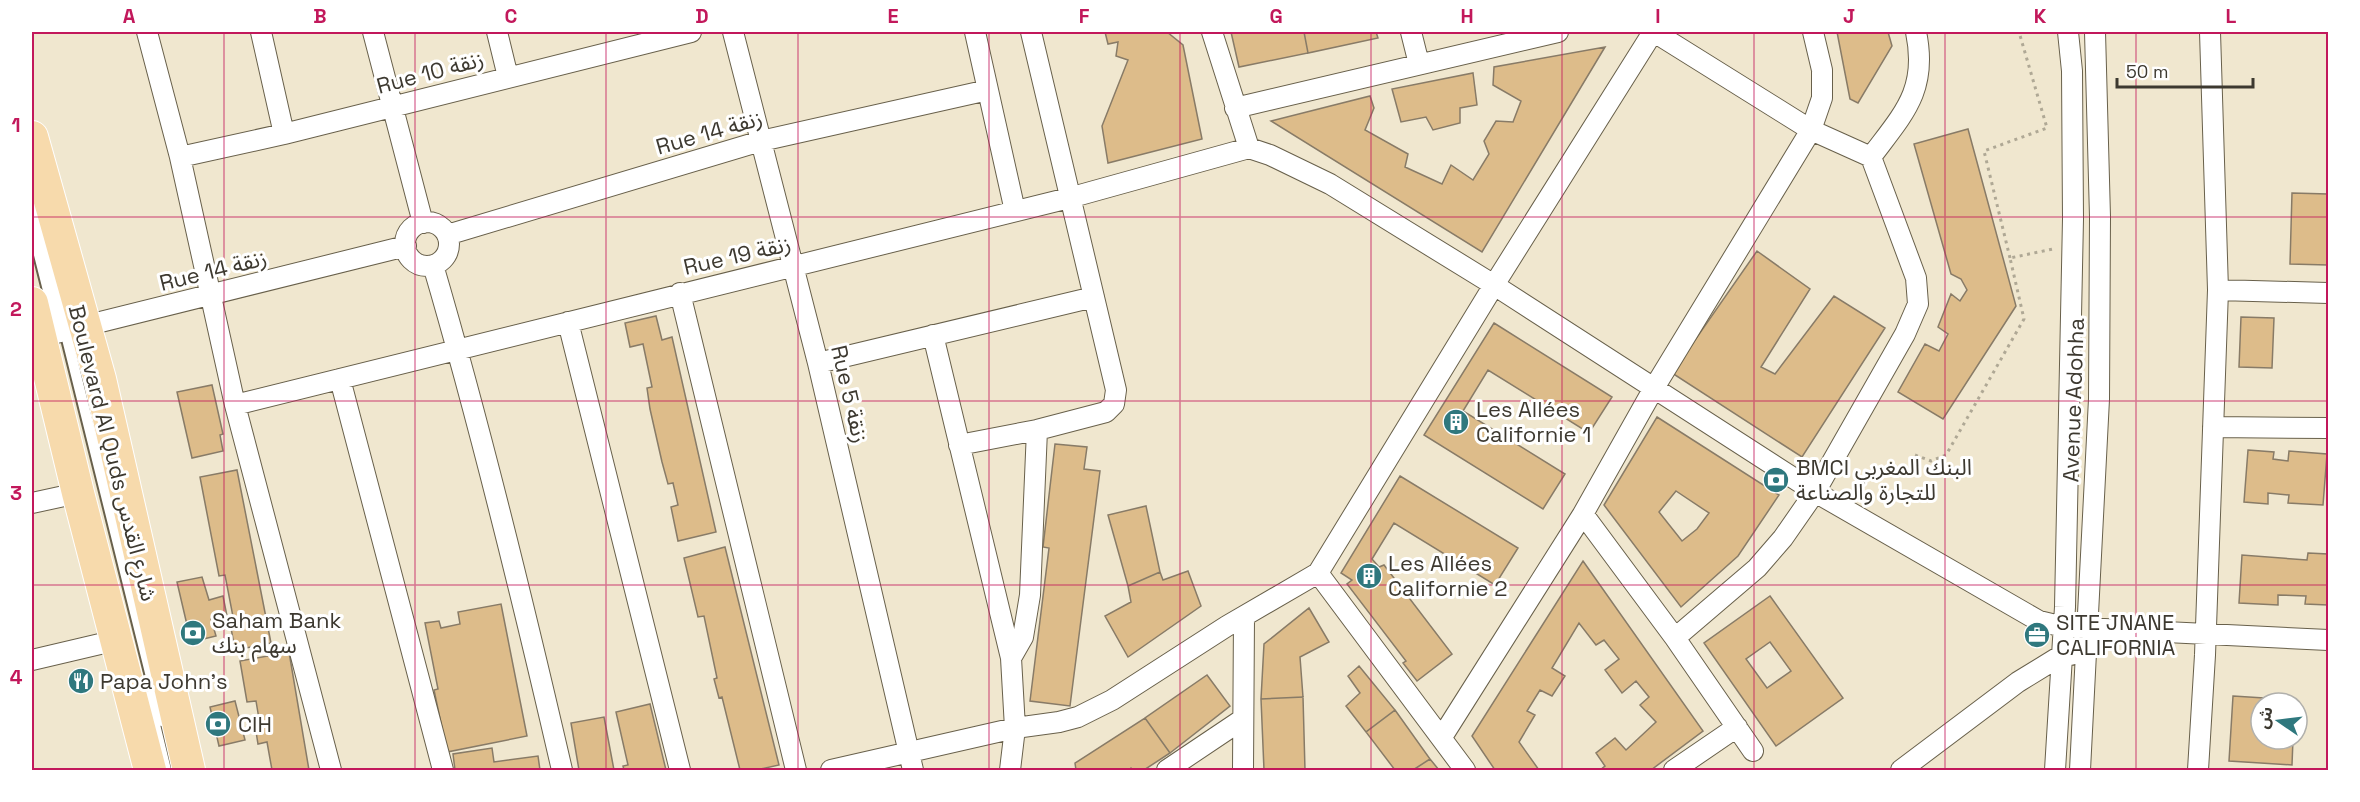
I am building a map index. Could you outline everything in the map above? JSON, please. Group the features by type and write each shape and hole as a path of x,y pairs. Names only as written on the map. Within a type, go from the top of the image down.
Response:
{"main road":[{"name":"Boulevard Al Quds شارع القدس","path":"32,137 78,493 150,771"},
{"name":"Boulevard Al Quds شارع القدس","path":"32,303 56,333 100,380 189,771"}],"street":[{"path":"147,32 180,157 236,405 330,771"},
{"path":"261,32 284,134"},
{"path":"373,32 423,223"},
{"path":"497,32 508,76"},
{"name":"Rue 10 زنقة","path":"180,157 284,134 508,76 619,40 691,32"},
{"name":"Rue 5 زنقة","path":"733,32 818,363 910,761"},
{"path":"975,32 1015,211"},
{"path":"959,445 1037,430 1106,412 1114,404 1116,390 1031,32"},
{"path":"1212,32 1249,148 1270,155 1330,184 1494,285 1815,492 2039,621 2064,627 2328,640"},
{"path":"1411,32 1419,64"},
{"path":"1235,108 1558,32"},
{"path":"831,771 910,761 1015,728 1078,717 1112,700 1244,616 1318,573 1494,285 1654,32 1811,130 1871,157 1916,278 1918,304 1905,334 1815,492 1783,538 1757,568 1675,638"},
{"path":"1442,737 1583,514 1654,388 1811,130 1822,98 1822,70 1813,32"},
{"path":"1871,157 1908,106 1920,75 1921,54 1916,32"},
{"path":"2055,771 2064,627 2073,244 2072,71 2068,32"},
{"name":"Avenue Adohha","path":"2080,771 2099,388 2100,218 2095,32"},
{"path":"2198,771 2206,633 2218,290 2210,32"},
{"name":"Rue 14 زنقة","path":"447,235 761,141 988,90"},
{"name":"Rue 19 زنقة","path":"236,405 1069,198 1249,148"},
{"path":"429,222 440,226 447,235 449,242 447,254 439,263 427,266 410,258 406,246 408,234 412,229 429,222"},
{"name":"Rue 14 زنقة","path":"56,333 406,246"},
{"path":"433,265 533,642 562,771"},
{"path":"2218,290 2328,293"},
{"path":"680,293 796,771"},
{"path":"818,363 1094,297"},
{"path":"568,322 680,771"},
{"path":"933,335 1011,658 1015,728 1010,771"},
{"path":"340,379 442,771"},
{"path":"2213,426 2328,428"},
{"path":"1011,658 1023,637 1030,595 1037,430"},
{"path":"32,503 78,493"},
{"path":"1583,514 1675,638 1753,750"},
{"path":"1318,573 1442,737 1465,771"},
{"path":"1243,771 1244,616"},
{"path":"32,660 117,640"},
{"path":"1901,771 2018,682 2062,655 2087,654"},
{"path":"1167,771 1243,718"},
{"path":"1674,771 1737,727"}],"lane":[{"path":"32,198 56,333 174,771"},
{"path":"32,227 56,333 166,771"}],"path":[{"path":"1915,455 1931,461 1946,455 2024,319 1984,151 2047,129 2019,32"},
{"path":"2010,258 2073,244"}],"building":[{"path":"1105,32 1167,32 1183,45 1202,139 1108,163 1102,126 1128,60 1116,56 1118,42 1108,44"},
{"path":"1231,32 1304,32 1308,53 1239,67"},
{"path":"1304,32 1376,32 1378,38 1308,53"},
{"path":"1837,32 1888,32 1892,46 1858,103 1850,99"},
{"path":"1605,47 1482,252 1271,121 1370,96 1374,108 1365,130 1408,154 1405,167 1442,184 1451,165 1473,180 1489,154 1484,141 1496,121 1513,122 1521,101 1493,85 1494,67"},
{"path":"1473,73 1477,105 1460,108 1460,123 1433,130 1426,117 1401,122 1392,89"},
{"path":"1968,129 2016,306 1943,419 1898,392 1925,344 1939,351 1948,334 1938,327 1951,294 1960,301 1967,290 1961,279 1951,274 1914,144"},
{"path":"2292,193 2328,194 2328,265 2290,264"},
{"path":"1757,251 1810,289 1761,367 1775,374 1834,296 1885,328 1802,457 1672,373"},
{"path":"656,316 662,340 672,337 716,532 678,541 671,507 678,505 673,483 668,484 650,409 647,388 652,387 643,344 630,347 625,323"},
{"path":"2241,317 2274,318 2272,368 2239,367"},
{"name":"Les Allées Californie 1","path":"1494,323 1612,397 1589,433 1488,370 1463,411 1565,474 1543,509 1424,435"},
{"path":"212,385 223,434 220,435 223,451 192,458 177,392"},
{"path":"1657,417 1779,495 1738,556 1681,607 1604,505","holes":["1676,491 1709,513 1697,529 1682,541 1659,512"]},
{"path":"1055,444 1087,447 1084,469 1100,471 1070,706 1030,701 1049,548 1043,547"},
{"path":"2248,450 2274,452 2273,459 2288,461 2289,451 2327,454 2323,505 2288,503 2289,495 2268,493 2268,504 2244,502"},
{"path":"237,470 271,643 235,650 231,628 235,627 225,575 219,576 200,477"},
{"name":"Les Allées Californie 2","path":"1400,476 1518,548 1495,585 1394,523 1372,559 1379,567 1384,565 1452,654 1417,681 1403,663 1406,661 1347,584 1352,580 1341,573"},
{"path":"1146,506 1160,572 1128,586 1108,515"},
{"path":"725,547 779,765 756,770 740,770 722,697 719,698 714,679 717,678 704,616 698,617 684,558"},
{"path":"2308,553 2328,554 2328,605 2305,604 2306,596 2278,595 2278,605 2239,603 2242,555 2307,560"},
{"path":"1583,561 1703,731 1651,770 1600,770 1605,766 1596,753 1615,738 1626,750 1656,722 1640,705 1649,697 1636,681 1622,693 1605,670 1619,659 1604,640 1596,645 1579,623 1552,668 1565,676 1552,696 1540,690 1527,711 1535,715 1519,742 1539,770 1495,770 1472,736"},
{"path":"1188,571 1201,606 1128,657 1105,616 1131,602 1128,586 1160,572 1163,580"},
{"path":"202,577 209,600 223,596 227,616 211,619 216,636 191,642 177,582"},
{"path":"1770,596 1843,698 1776,746 1704,643","holes":["1770,642 1791,671 1767,688 1746,659"]},
{"path":"501,604 527,736 447,752 434,690 438,689 425,623 439,621 441,628 460,624 458,612"},
{"path":"1309,608 1329,642 1300,657 1303,697 1261,699 1264,644"},
{"path":"289,652 309,770 272,770 267,742 258,744 254,719 259,719 256,701 247,702 240,661"},
{"path":"1359,666 1395,710 1366,732 1346,706 1360,693 1348,676"},
{"path":"1207,675 1230,706 1170,753 1145,718"},
{"path":"2233,696 2249,697 2249,751 2293,751 2292,765 2229,761"},
{"path":"1303,697 1305,770 1264,770 1261,699"},
{"path":"235,701 245,740 219,746 210,707"},
{"path":"650,704 666,770 624,770 623,766 628,765 616,712"},
{"path":"1395,710 1430,759 1413,770 1395,770 1366,732"},
{"path":"604,717 614,770 579,770 571,723"},
{"path":"1145,718 1170,753 1144,770 1131,768 1129,770 1076,770 1075,763"},
{"path":"492,748 494,762 538,756 540,770 455,770 453,754"},
{"path":"1430,759 1439,770 1413,770"}],"place":[{"name":"Les Allées Californie 1","path":"1456,422"},
{"name":"BMCI البنك المغربي للتجارة والصناعة","path":"1776,480"},
{"name":"Les Allées Californie 2","path":"1369,576"},
{"name":"Saham Bank سهام بنك","path":"193,633"},
{"name":"SITE JNANE CALIFORNIA","path":"2037,635"},
{"name":"Papa John's","path":"81,681"},
{"name":"CIH","path":"218,724"}]}
